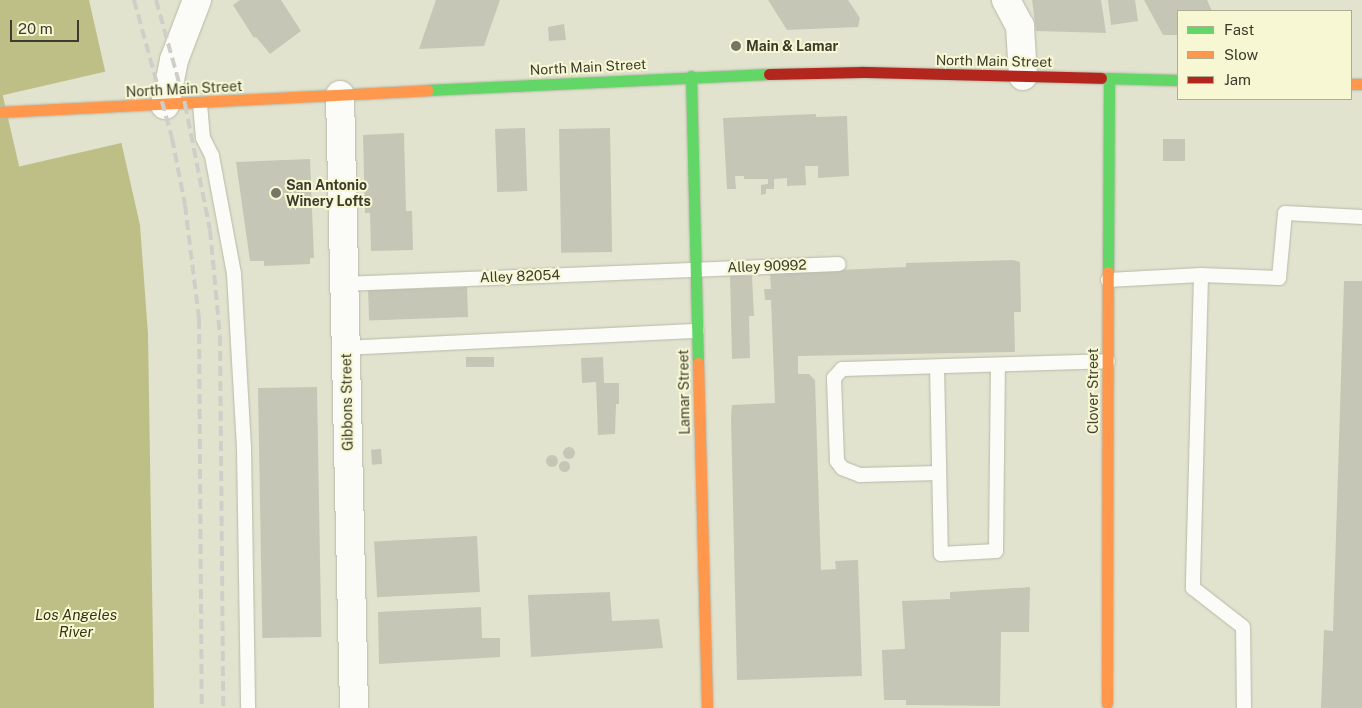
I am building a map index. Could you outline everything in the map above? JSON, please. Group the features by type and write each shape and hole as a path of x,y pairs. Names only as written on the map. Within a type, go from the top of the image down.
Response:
{"street":[{"path":"157,106 197,0"},
{"path":"1006,0 1020,26 1023,76"},
{"name":"North Main Street","path":"0,112 200,104 691,76 862,72 1177,80"},
{"name":"Lamar Street","path":"691,76 707,708"},
{"name":"Clover Street","path":"1103,706 1108,362 1109,79"},
{"name":"Gibbons Street","path":"340,95 354,708"}],"lane":[{"path":"200,104 203,138 212,156 234,274 244,448 248,708"},
{"path":"1108,280 1201,275 1280,278 1285,213 1362,217"},
{"name":"Alley 90992","path":"696,268 839,264"},
{"name":"Alley 82054","path":"344,284 696,268"},
{"path":"1201,275 1193,588 1243,627 1244,708"},
{"path":"346,348 697,331"},
{"path":"939,473 860,475 842,468 837,460 834,378 842,369 1108,362"},
{"path":"937,367 940,554 996,551 998,364"}],"water":[{"name":"Los Angeles River","path":"0,0 89,0 140,225 148,334 154,708 0,708"}],"pier":[{"path":"108,71 124,142 19,166 3,95"}],"building":[{"path":"240,0 281,0 301,31 270,54 256,37 254,38 233,5"},
{"path":"436,0 500,0 484,46 419,49"},
{"path":"768,0 848,0 860,18 858,27 787,30"},
{"path":"1032,0 1101,0 1106,33 1036,31"},
{"path":"1108,0 1135,0 1138,21 1111,25"},
{"path":"1144,0 1207,0 1212,10 1177,10 1177,35 1163,35"},
{"path":"564,24 566,40 549,41 548,27"},
{"path":"816,114 816,117 847,116 849,176 818,178 818,166 805,166 806,185 787,186 787,178 774,179 774,189 766,189 766,194 761,195 761,185 768,184 768,179 744,179 744,176 735,176 736,189 727,189 723,118"},
{"path":"525,128 527,191 497,192 495,129"},
{"path":"610,128 612,252 561,253 559,129"},
{"path":"404,133 406,211 412,211 413,250 371,251 370,213 365,213 363,135"},
{"path":"1163,139 1185,139 1185,161 1163,161"},
{"name":"San Antonio Winery Lofts","path":"310,159 314,258 310,258 310,264 264,266 264,261 250,261 236,162"},
{"path":"1013,260 1020,262 1021,312 1014,312 1015,352 798,356 798,374 809,374 815,380 821,570 836,569 835,561 858,560 862,676 737,680 732,405 775,403 771,300 765,300 764,289 771,289 770,273 906,267 906,263"},
{"path":"730,276 752,276 754,316 749,316 750,358 732,359"},
{"path":"1344,281 1362,281 1362,708 1321,708 1324,630 1333,631"},
{"path":"467,287 468,317 369,320 368,290"},
{"path":"466,357 494,357 494,367 466,367"},
{"path":"603,357 604,383 619,383 619,404 616,404 615,434 598,435 596,382 582,383 581,358"},
{"path":"317,387 321,637 262,638 258,388"},
{"path":"569,447 575,453 569,459 563,453"},
{"path":"381,449 382,464 372,465 371,450"},
{"path":"550,455 554,455 558,461 554,467 550,467 546,463 546,459"},
{"path":"562,461 566,461 569,466 568,470 562,471 559,468 559,464"},
{"path":"477,536 480,592 377,597 374,541"},
{"path":"1030,587 1029,632 1001,632 1000,706 906,705 906,700 884,700 882,650 905,649 902,601 950,599 950,592"},
{"path":"610,592 612,621 659,619 663,648 531,657 528,595"},
{"path":"481,607 482,638 500,638 500,657 379,664 378,612"}],"railway":[{"path":"134,0 172,138 185,205 199,319 202,708"},
{"path":"156,0 185,104 210,230 220,336 223,708"}],"traffic: fast":[{"path":"427,90 769,74"},
{"path":"691,76 698,363"},
{"path":"1101,78 1177,80"},
{"path":"1108,272 1109,79"}],"traffic: slow":[{"path":"1352,84 1362,84"},
{"path":"0,112 427,90"},
{"path":"1107,703 1108,272"},
{"path":"698,363 707,708"}],"traffic: jam":[{"path":"769,74 862,72 1101,78"}],"place":[{"name":"Main & Lamar","path":"736,46"},
{"name":"San Antonio Winery Lofts","path":"276,193"}]}
